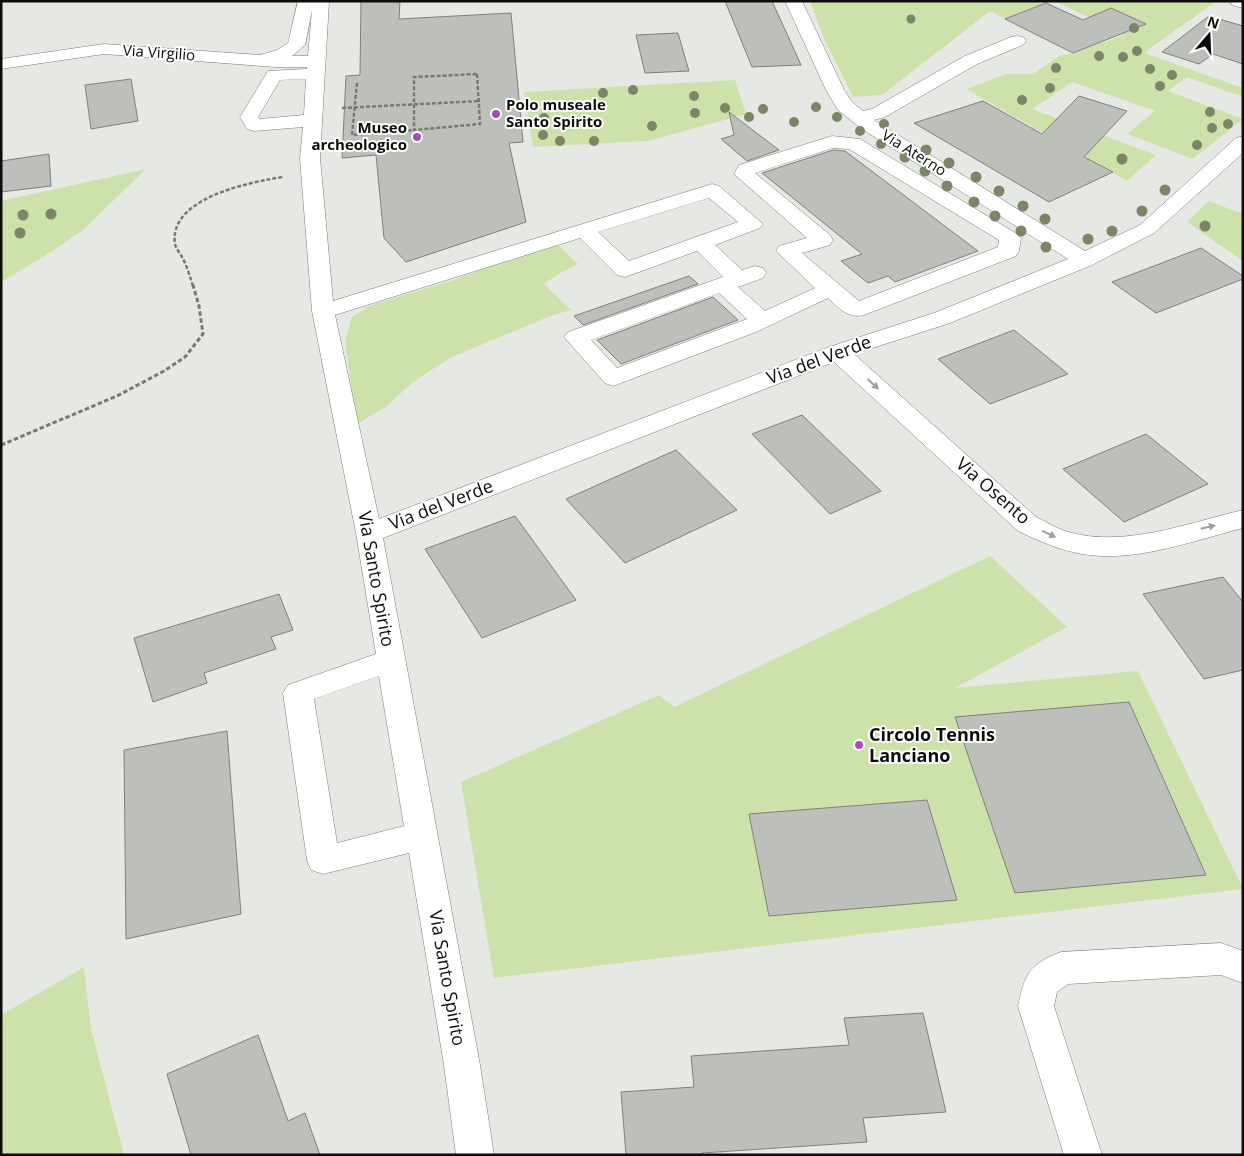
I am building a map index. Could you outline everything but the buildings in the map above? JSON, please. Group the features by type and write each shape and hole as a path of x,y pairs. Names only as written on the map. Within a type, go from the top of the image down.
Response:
{"street":[{"path":"259,61 282,54 296,45 305,5 308,1"},
{"name":"Via Santo Spirito","path":"321,1 310,158 323,311 369,534 462,1065 475,1155"},
{"name":"Via Aterno","path":"793,1 835,90 845,106 859,117 1084,260"},
{"path":"1238,1 1243,3"},
{"path":"859,117 878,112 970,60 1017,42"},
{"name":"Via Virgilio","path":"1,64 104,49 316,67"},
{"path":"312,120 254,125 249,117 274,75 316,67"},
{"path":"832,142 853,143 1010,238 1008,251 856,310 831,290 787,252 822,240 744,174 746,170 832,142"},
{"name":"Via del Verde","path":"369,534 837,352 942,318 1084,260 1147,229 1243,142"},
{"path":"323,311 712,190 753,224 625,270 584,230"},
{"path":"702,243 739,279 762,320"},
{"path":"739,279 576,337 613,378 762,320 831,290"},
{"name":"Via Osento","path":"837,352 1027,524 1063,540 1098,545 1137,544 1243,519"},
{"path":"391,660 298,693 323,860 422,836"},
{"path":"1083,1155 1036,1006 1041,983 1061,968 1220,959 1243,967"}],"path":[{"path":"357,83 352,134 414,130 480,124 478,74 414,77 414,130"},
{"path":"344,107 480,101"},
{"path":"1,445 117,396 185,357 202,334 201,310 198,296 184,260 175,246 173,230 184,213 226,190 265,180 311,173"}],"green space":[{"path":"810,1 1051,1 1005,19 990,11 882,95 853,97 825,41"},
{"path":"1055,1 1216,1 1144,53 1243,88 1243,97 1187,77 1168,91 1243,119 1193,159 1127,134 1155,111 1072,82 1032,109 1156,155 1127,181 966,89 1006,74 1033,74 1059,56 1124,35"},
{"path":"735,80 746,114 648,141 533,147 524,92"},
{"path":"146,169 83,230 1,282 1,201"},
{"path":"1209,201 1243,214 1243,261 1187,222"},
{"path":"555,242 578,264 558,274 544,284 571,310 550,316 450,358 413,382 387,406 357,424 345,341 352,317 369,306 456,279"},
{"name":"Circolo Tennis Lanciano","path":"990,556 1067,627 955,688 1138,671 1243,889 494,978 461,782 659,695 674,707"},
{"path":"84,967 91,1029 124,1155 1,1155 1,1015"}],"place":[{"name":"Polo museale Santo Spirito","path":"496,114"},
{"name":"Museo archeologico","path":"417,137"},
{"name":"Circolo Tennis Lanciano","path":"859,745"}]}
